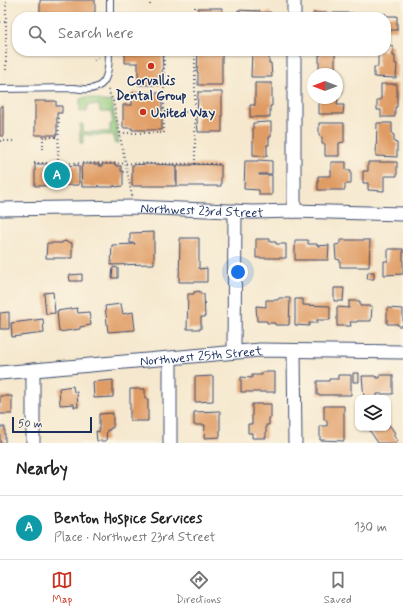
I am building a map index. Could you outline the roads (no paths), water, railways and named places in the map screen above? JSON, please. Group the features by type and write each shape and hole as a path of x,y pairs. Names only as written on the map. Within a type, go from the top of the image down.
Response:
{"street":[{"path":"294,0 294,12"},
{"path":"294,56 294,211"},
{"name":"Northwest 23rd Street","path":"0,209 134,207 253,212 294,211 403,214"},
{"path":"234,351 235,211"},
{"name":"Northwest 25th Street","path":"0,373 170,359 234,351 403,352"},
{"path":"294,351 295,443"},
{"path":"170,359 170,443"},
{"path":"33,370 33,443"}],"lane":[{"path":"110,0 110,12"},
{"path":"0,89 74,88 84,90 96,88 104,81 109,71 109,56"}],"place":[{"name":"Corvallis Dental Group","path":"151,66"},
{"name":"United Way","path":"143,112"},
{"name":"Benton Hospice Services","path":"57,175"}]}
